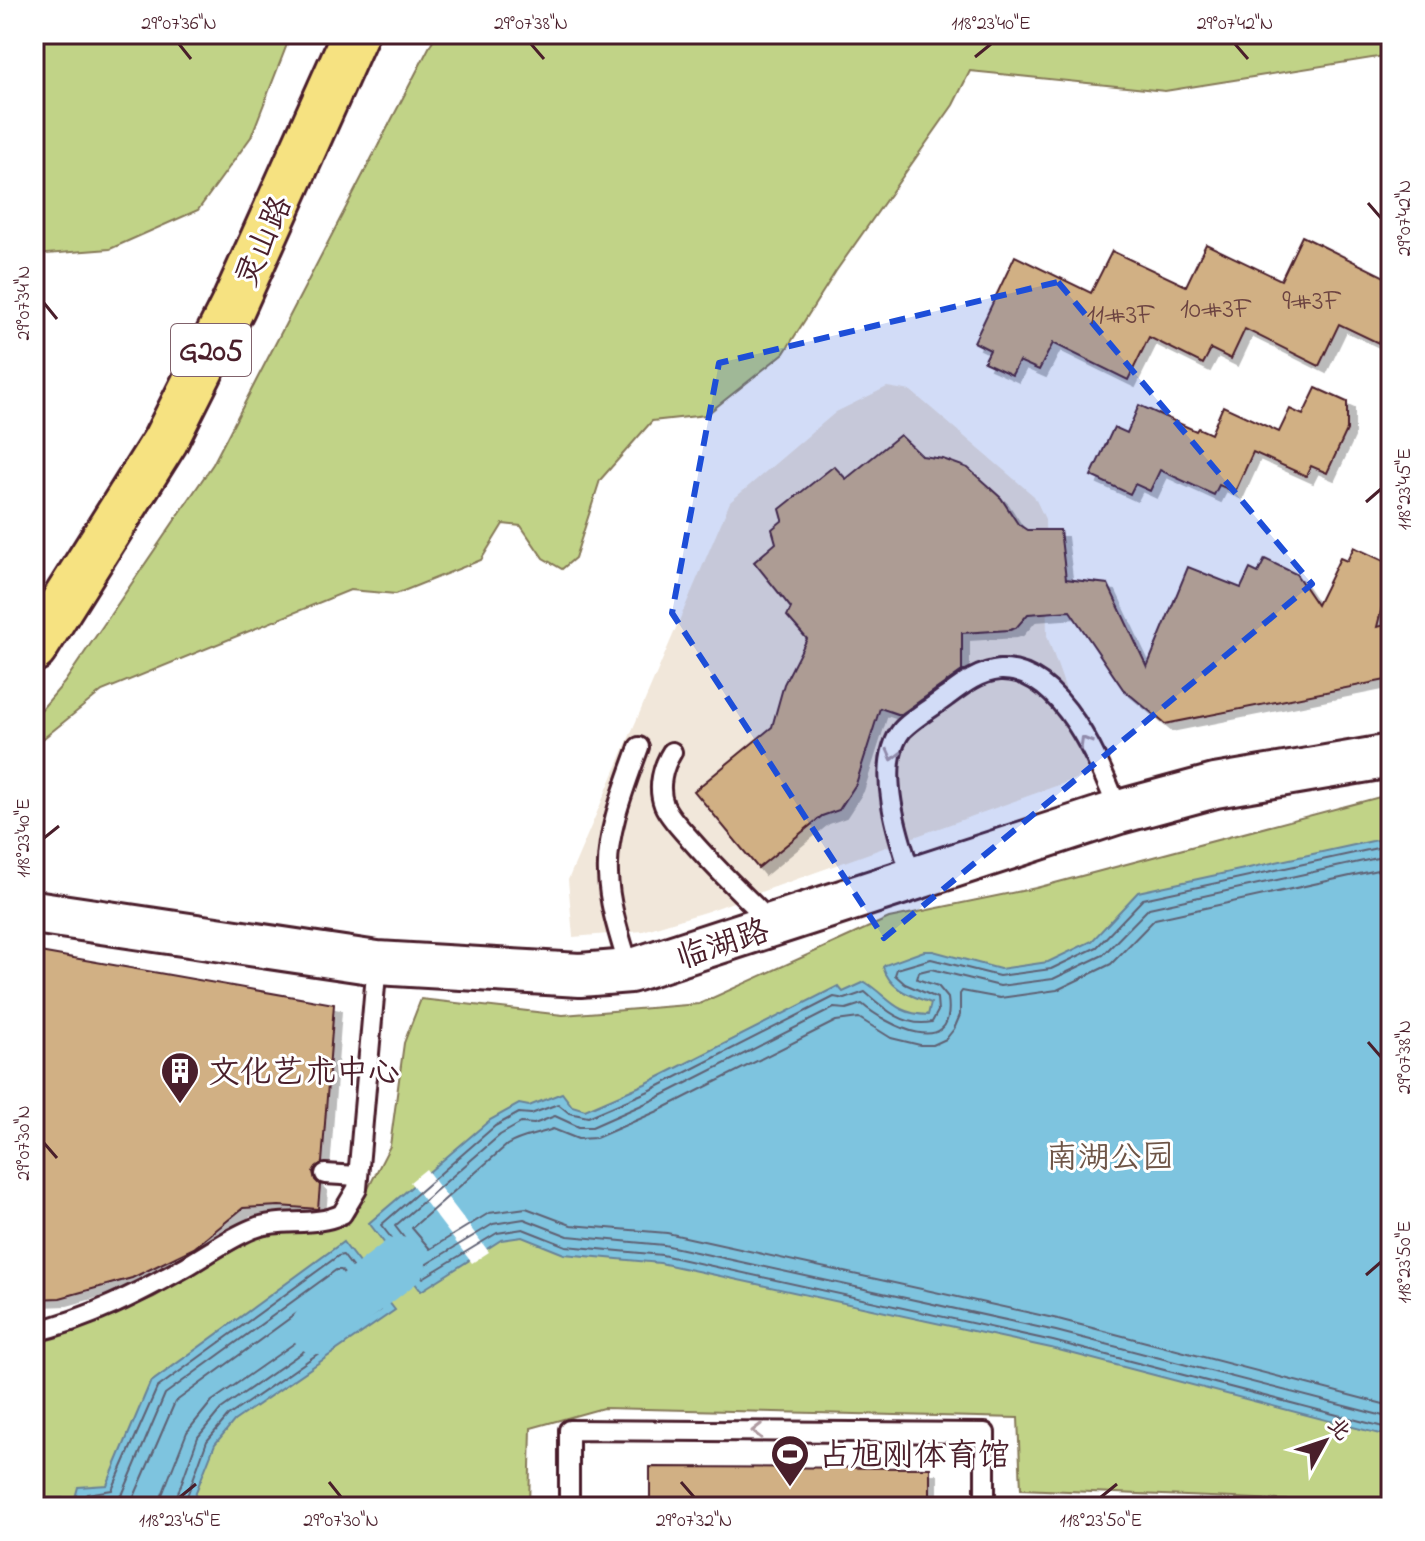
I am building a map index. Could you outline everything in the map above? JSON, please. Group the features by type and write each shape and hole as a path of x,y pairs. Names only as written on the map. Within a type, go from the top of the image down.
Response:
{"highway":[{"name":"灵山路","path":"34,649 165,441 233,306 355,34"}],"street":[{"name":"临湖路","path":"34,912 377,963 580,975 630,971 1119,812 1215,786 1391,756"}],"lane":[{"path":"912,877 902,849 889,787 891,753 902,730 974,677 1000,670 1023,674 1039,682 1058,698 1104,775 1119,812"},
{"path":"630,971 607,873 617,806 639,747"},
{"path":"672,752 664,765 661,787 663,804 714,867 774,925"},
{"path":"34,1332 60,1326 140,1293 231,1238 256,1227 277,1222 329,1220 342,1214 352,1202 357,1189 377,963"},
{"path":"325,1174 358,1176"},
{"path":"569,1507 569,1430 985,1433 985,1507"}],"highlighted area":[{"path":"1058,282 1312,584 884,938 672,613 719,363"}],"shaded area":[{"path":"887,387 911,391 1034,496 1045,519 1047,636 1095,772 708,911 643,931 573,937 568,880 730,502 836,412"}],"green space":[{"path":"34,34 291,34 251,137 198,210 110,249 34,255"},
{"path":"436,34 1391,34 1391,55 1165,91 970,71 953,105 836,271 784,353 706,415 652,421 600,480 575,558 562,569 543,558 521,526 503,524 481,560 396,594 350,590 102,691 34,746 34,718 64,683 213,464"},
{"name":"南湖公园","path":"1391,794 1391,1507 1304,1507 1304,1501 1021,1489 1018,1418 603,1408 531,1428 529,1507 34,1507 34,1325 77,1329 154,1297 270,1229 320,1232 354,1216 390,1146 404,1043 421,999 563,1015 699,1004 889,918 1036,888"}],"water":[{"path":"1391,837 1391,1437 1051,1348 660,1263 564,1254 522,1237 501,1240 421,1291 369,1223 490,1120 519,1104 529,1106 562,1093 572,1106 585,1110 645,1084 838,986 843,992 865,982 899,1008 928,1015 931,1003 896,987 886,975 885,965 924,951 1000,969 1048,962 1092,941 1138,892"},
{"path":"343,1242 395,1310 234,1421 215,1444 190,1507 34,1507 34,1499 75,1498 78,1487 107,1485 150,1383"}],"pier":[{"path":"426,1169 489,1252 472,1263 410,1182"}],"building":[{"path":"1302,236 1391,280 1391,349 1339,324 1319,366 1245,329 1231,359 1211,349 1203,364 1149,337 1128,380 1053,343 1039,370 1019,361 1012,375 984,362 990,350 974,342 1015,256 1091,293 1112,251 1186,286 1206,244 1281,280"},
{"path":"1316,388 1347,402 1347,430 1327,473 1311,466 1306,476 1253,452 1235,492 1219,485 1214,495 1160,470 1150,491 1135,484 1130,494 1091,476 1114,427 1127,433 1139,405 1196,431 1198,428 1211,434 1223,406 1279,432 1290,409 1303,415"},
{"path":"900,435 922,456 968,468 1001,498 1018,524 1027,530 1060,530 1066,579 1108,584 1147,667 1188,567 1241,588 1250,569 1258,573 1265,559 1296,574 1317,605 1340,558 1347,561 1354,547 1386,562 1391,571 1377,627 1391,624 1391,679 1165,724 1123,689 1070,611 1028,614 1016,628 1010,630 962,633 962,671 900,715 880,708 856,784 839,810 822,816 758,868 694,791 772,727 784,684 807,639 787,616 791,608 754,562 776,543 772,529 783,520 780,509 834,466 846,479"},
{"name":"文化艺术中心","path":"34,951 334,1004 322,1163 313,1172 320,1185 318,1209 279,1206 243,1208 194,1248 132,1278 60,1298 34,1299"},
{"name":"占旭刚体育馆","path":"650,1467 930,1468 930,1507 650,1507"}],"waterway":[{"path":"317,1328 400,1263"}],"place":[{"name":"文化艺术中心","path":"180,1105"},
{"name":"占旭刚体育馆","path":"790,1488"}]}
